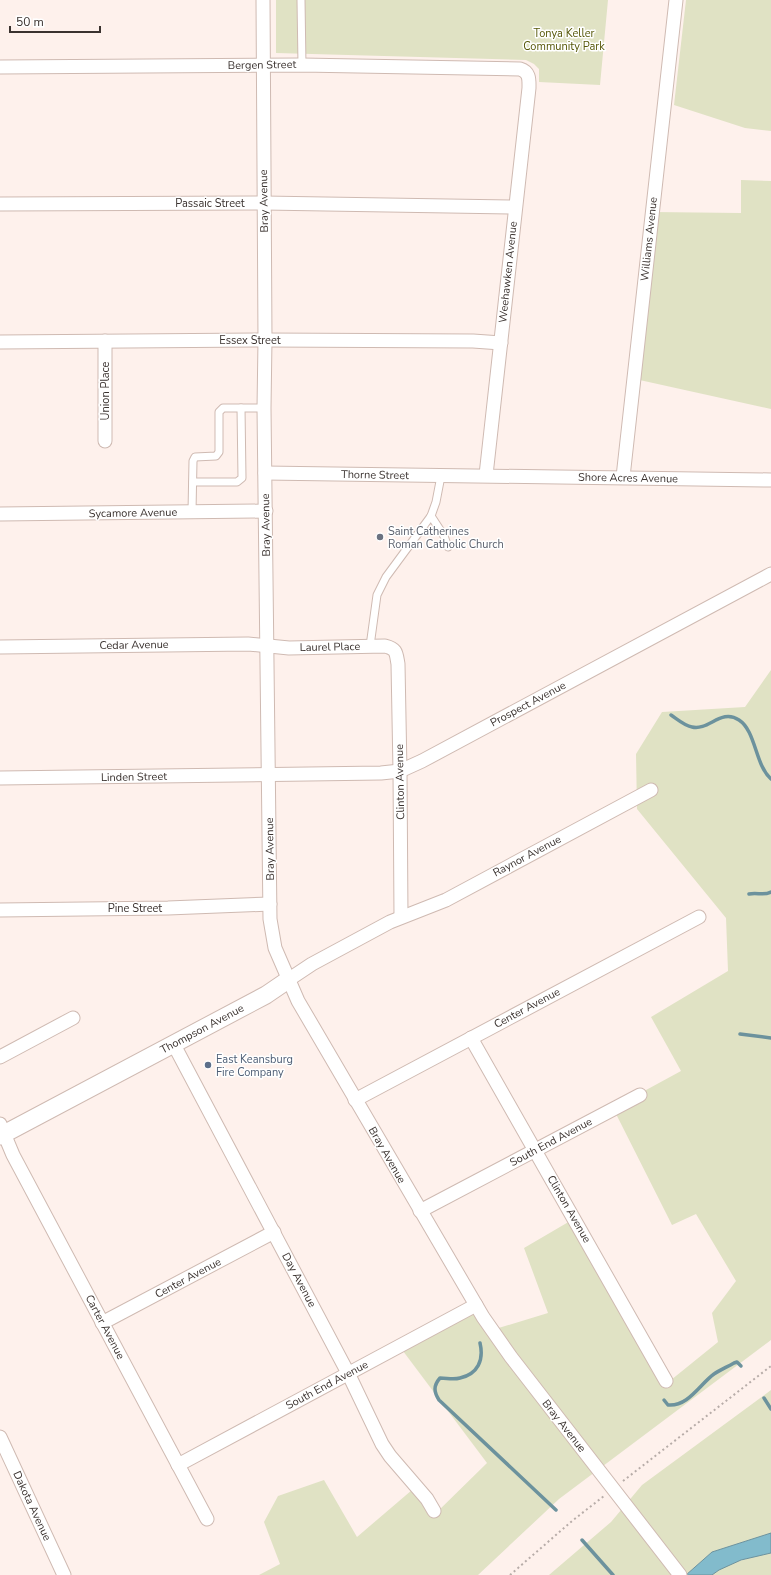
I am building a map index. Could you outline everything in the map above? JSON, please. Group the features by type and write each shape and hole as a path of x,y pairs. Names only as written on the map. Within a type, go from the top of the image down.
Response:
{"street":[{"name":"Bray Avenue","path":"263,0 264,408 270,904 272,936 275,948 298,1001 476,1305 511,1358 614,1488 680,1575"},
{"name":"Williams Avenue","path":"623,477 676,0"},
{"name":"Bergen Street","path":"0,67 302,65 524,70"},
{"name":"Weehawken Avenue","path":"486,475 529,88 528,74 524,70"},
{"name":"Passaic Street","path":"0,204 264,203 515,207"},
{"name":"Essex Street","path":"0,342 265,340 501,343"},
{"name":"Union Place","path":"105,341 105,441"},
{"name":"Thorne Street","path":"265,473 441,476 486,475"},
{"name":"Shore Acres Avenue","path":"486,475 771,480"},
{"name":"Sycamore Avenue","path":"0,514 266,512"},
{"name":"Prospect Avenue","path":"269,776 380,773 400,771 422,761 771,574"},
{"name":"Cedar Avenue","path":"0,647 248,644 268,646"},
{"name":"Laurel Place","path":"268,646 289,648 385,646 392,648"},
{"name":"Clinton Avenue","path":"392,648 396,653 398,664 401,917"},
{"name":"Linden Street","path":"0,778 269,776"},
{"name":"Raynor Avenue","path":"401,917 446,900 651,790"},
{"name":"Pine Street","path":"0,910 168,908 270,904"},
{"name":"Thompson Avenue","path":"2,1131 266,995 312,964 401,917"},
{"name":"Center Avenue","path":"355,1100 699,917"},
{"path":"0,1057 73,1018"},
{"name":"Clinton Avenue","path":"471,1038 666,1380"},
{"name":"Day Avenue","path":"173,1043 348,1373 382,1444 390,1456 427,1499 434,1511"},
{"name":"South End Avenue","path":"420,1211 640,1095"},
{"name":"Carter Avenue","path":"2,1131 13,1155 207,1519"},
{"name":"Center Avenue","path":"102,1323 274,1232"},
{"name":"South End Avenue","path":"178,1465 476,1305"},
{"name":"Dakota Avenue","path":"0,1437 64,1575"}],"lane":[{"path":"301,0 302,65"},
{"path":"192,512 193,461 195,457 216,456 219,452 219,412 223,408 264,408"},
{"path":"193,482 237,482 242,478 241,408"},
{"path":"370,646 377,595 386,577 431,516 436,502 441,476"},
{"path":"431,516 444,536 448,547"}],"path":[{"path":"510,1575 572,1521 771,1366"}],"green space":[{"name":"Tonya Keller Community Park","path":"276,0 608,0 600,85 539,82 539,69 534,64 526,60 276,53"},
{"path":"686,0 771,0 771,131 745,128 674,105"},
{"path":"741,180 771,181 771,409 635,379 653,212 741,213"},
{"path":"771,670 771,1340 559,1499 478,1575 259,1575 280,1564 264,1522 278,1496 324,1480 357,1537 412,1490 434,1515 487,1463 400,1347 477,1304 492,1330 548,1313 524,1248 577,1217 671,1380 718,1342 712,1313 736,1281 696,1214 672,1225 613,1108 681,1071 651,1017 728,971 726,918 637,809 636,754 662,712 745,707"},
{"path":"771,1390 771,1533 712,1552 686,1575 549,1575 611,1522 642,1485"},
{"path":"771,1553 771,1575 712,1575 733,1563"}],"water":[{"path":"771,1533 771,1553 741,1560 719,1570 712,1575 686,1575 712,1552"}],"waterway":[{"path":"671,715 684,724 692,727 704,726 726,717 733,717 739,720 745,725 749,732 762,765 771,779"},
{"path":"749,894 766,894 771,892"},
{"path":"740,1034 771,1038"},
{"path":"480,1343 481,1355 475,1370 460,1378 440,1378 435,1386 437,1397 556,1510"},
{"path":"664,1400 668,1405 675,1405 682,1402 688,1399 716,1373 737,1362 741,1366"},
{"path":"764,1398 771,1409"},
{"path":"582,1540 613,1575"}],"place":[{"name":"Saint Catherines Roman Catholic Church","path":"380,537"},
{"name":"East Keansburg Fire Company","path":"208,1065"}]}
